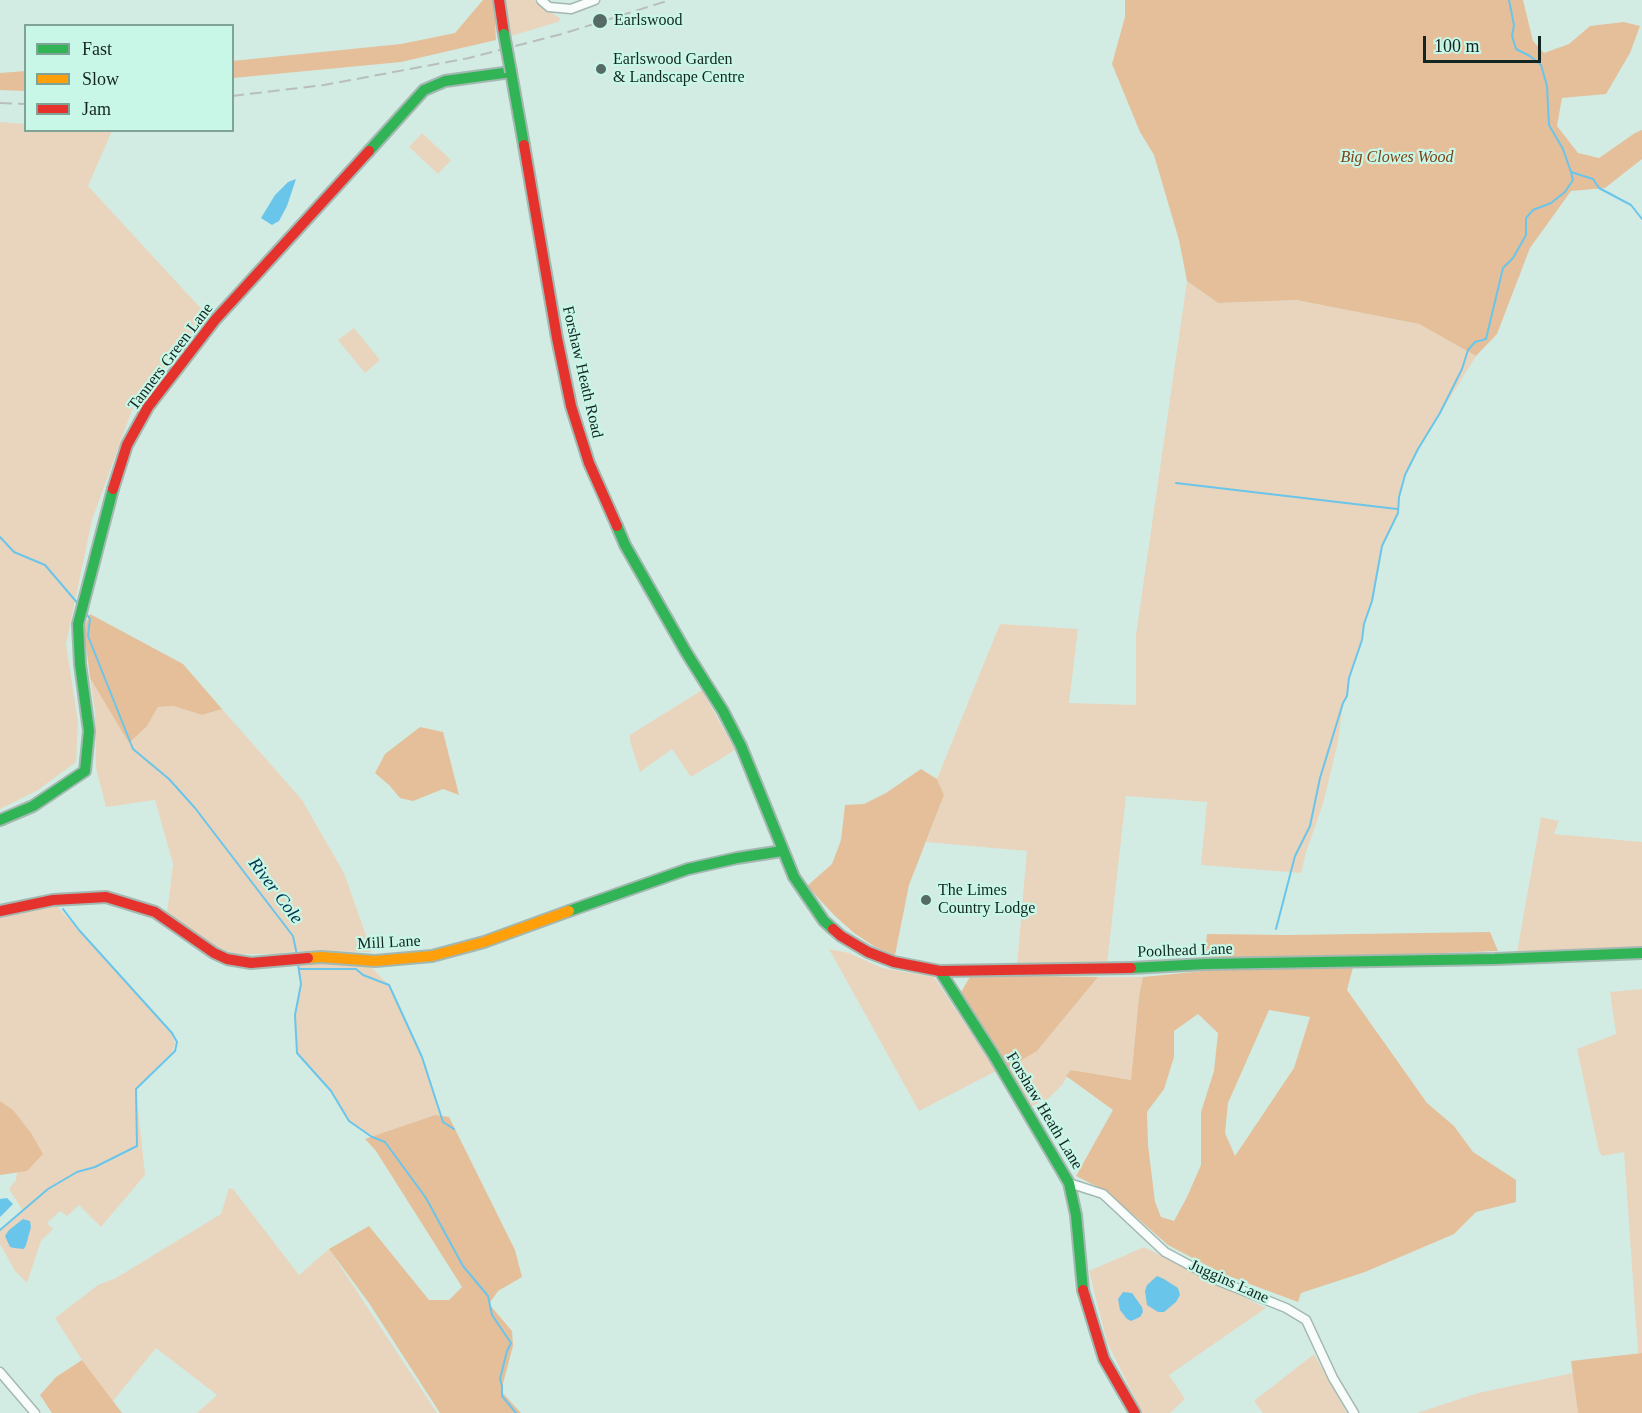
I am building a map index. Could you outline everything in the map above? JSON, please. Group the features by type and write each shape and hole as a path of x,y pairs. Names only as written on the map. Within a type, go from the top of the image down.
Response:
{"street":[{"name":"Forshaw Heath Road","path":"499,0 555,328 571,406 589,463 625,545 723,711 741,746 761,792 782,851"},
{"path":"541,0 549,7 571,9 595,0"},
{"name":"Tanners Green Lane","path":"0,820 33,806 85,771 89,731 80,664 78,624 108,505 127,445 148,407 188,353 291,234 424,90 445,81 511,72"},
{"name":"Mill Lane","path":"0,911 53,900 106,897 155,912 214,953 227,959 251,963 321,957 375,961 432,956 493,939 688,869 782,851"},
{"name":"Poolhead Lane","path":"782,851 794,878 811,903 824,921 842,936 868,952 894,962 940,971 1116,969 1205,964 1642,953"},
{"name":"Forshaw Heath Lane","path":"940,971 993,1054 1069,1183 1076,1215 1084,1296 1104,1359 1135,1413"},
{"name":"Juggins Lane","path":"1069,1183 1103,1194 1165,1252 1219,1281 1286,1308 1306,1320 1333,1378 1354,1413"},
{"path":"0,1372 35,1413"}],"shaded area":[{"path":"506,0 534,0 561,19 558,22 511,36"},
{"path":"0,122 24,124 24,132 112,132 88,186 207,315 132,410 92,520 66,644 78,722 76,762 38,790 0,809"},
{"path":"422,133 451,160 438,174 409,147"},
{"path":"1187,281 1218,303 1296,300 1419,324 1476,356 1418,449 1402,480 1398,513 1382,546 1372,601 1343,704 1338,742 1323,804 1301,873 1201,865 1207,802 1126,796 1107,964 1017,965 1027,851 926,842 944,795 937,779 1000,624 1078,629 1069,703 1136,705 1136,635"},
{"path":"354,328 380,360 365,373 338,340"},
{"path":"90,678 129,742 147,726 158,707 173,706 202,715 222,709 302,800 344,873 372,952 297,951 276,954 236,954 208,944 167,913 173,864 155,800 106,807 96,768 95,711"},
{"path":"702,690 735,750 691,777 672,749 640,772 630,735"},
{"path":"1541,817 1559,821 1554,834 1642,842 1642,947 1517,952"},
{"path":"55,904 172,1033 175,1044 172,1052 136,1089 145,1175 101,1227 79,1205 67,1216 60,1211 47,1223 53,1229 41,1241 27,1283 15,1271 0,1244 0,1231 23,1211 9,1189 16,1180 17,1172 27,1171 11,1109 0,1101 0,916"},
{"path":"829,949 849,953 882,968 934,977 996,1071 919,1111"},
{"path":"298,963 370,966 389,985 422,1057 440,1116 435,1115 372,1137 349,1121 331,1091 297,1053 295,1015 301,984"},
{"path":"1098,977 1143,977 1131,1080 1071,1070 1062,1085 1045,1102 1043,1100 1029,1108 1005,1070 1037,1051"},
{"path":"1642,989 1642,1353 1638,1353 1624,1152 1602,1156 1599,1151 1577,1049 1616,1034 1610,992"},
{"path":"229,1188 233,1189 299,1275 329,1249 437,1413 197,1413 217,1395 156,1348 113,1401 82,1360 55,1318 98,1285 116,1278 221,1214"},
{"path":"1144,1247 1266,1308 1169,1375 1185,1399 1170,1413 1142,1413 1107,1342 1089,1271"},
{"path":"1314,1354 1347,1413 1263,1413 1254,1401"},
{"path":"1573,1373 1578,1413 1417,1413 1478,1393"}],"green space":[{"path":"483,0 494,0 496,40 401,62 234,78 234,61 401,44 455,33"},
{"name":"Big Clowes Wood","path":"1125,0 1523,0 1533,41 1544,53 1569,44 1590,26 1624,22 1640,26 1630,53 1606,94 1562,98 1557,126 1578,153 1599,158 1642,130 1642,159 1605,188 1571,191 1530,248 1497,334 1476,356 1419,324 1296,300 1218,303 1187,281 1179,240 1154,155 1140,132 1112,64 1125,17"},
{"path":"24,71 24,91 0,90 0,73"},
{"path":"90,614 183,664 222,709 202,715 173,706 158,707 147,726 129,743 90,678 84,628"},
{"path":"420,727 443,732 459,795 443,789 413,801 400,798 375,773 385,754"},
{"path":"921,769 937,779 944,795 909,885 895,955 875,947 854,933 807,886 832,864 841,840 845,805 864,804 886,793"},
{"path":"1490,932 1498,951 1356,956 1347,990 1427,1103 1454,1126 1473,1152 1516,1180 1516,1202 1476,1212 1454,1234 1365,1272 1301,1293 1298,1302 1223,1274 1168,1245 1106,1191 1076,1176 1113,1110 1066,1076 1071,1070 1131,1080 1143,977 1203,971 1207,934","holes":["1269,1010 1310,1017 1294,1068 1235,1156 1225,1133 1228,1103","1198,1014 1218,1033 1214,1071 1201,1112 1201,1165 1174,1221 1161,1217 1155,1202 1148,1145 1147,1112 1164,1089 1174,1057 1174,1031"]},
{"path":"971,975 1098,977 1037,1051 1005,1070 960,994"},
{"path":"0,1101 13,1110 31,1133 43,1154 27,1171 0,1175"},
{"path":"435,1115 449,1117 515,1250 522,1277 498,1291 489,1304 512,1331 513,1346 501,1391 521,1413 440,1413 369,1303 329,1249 369,1226 429,1300 449,1300 462,1287 376,1151 365,1139"},
{"path":"1642,1353 1642,1413 1578,1413 1571,1361"},
{"path":"82,1360 122,1413 52,1413 40,1395 56,1377"}],"water":[{"path":"296,179 279,221 272,225 261,218 275,195 288,182"},
{"path":"7,1198 13,1204 0,1217 0,1199"},
{"path":"23,1219 30,1221 31,1227 26,1245 24,1249 10,1247 5,1236"},
{"path":"1157,1276 1178,1288 1180,1295 1176,1302 1164,1312 1158,1312 1147,1305 1145,1291 1147,1285"},
{"path":"1123,1292 1132,1293 1142,1307 1143,1312 1140,1317 1131,1321 1120,1310 1118,1299"}],"waterway":[{"path":"1509,0 1514,25 1512,36 1516,49 1541,65 1547,86 1549,125 1563,149 1571,172 1593,179 1599,188 1631,205 1642,219"},
{"path":"1276,929 1295,856 1310,826 1320,778 1347,696 1349,678 1372,601 1382,546 1398,513 1399,497 1405,475 1440,413 1462,369 1468,350 1475,342 1486,339 1503,268 1513,258 1526,235 1526,218 1533,210 1551,203 1565,192 1573,180 1571,172"},
{"path":"1176,483 1397,509"},
{"name":"River Cole","path":"0,537 14,552 45,565 80,606"},
{"name":"River Cole","path":"86,613 90,619 88,636 133,749 169,779 195,808 293,936 297,955"},
{"path":"0,1230 48,1189 77,1172 95,1167 137,1146 136,1089 175,1051 177,1042 172,1033 79,930 63,909"},
{"name":"River Cole","path":"298,964 301,984 295,1015 297,1053 331,1091 349,1121 372,1137 385,1142 426,1198 463,1266 488,1296 492,1315 511,1343 500,1379 502,1396 516,1413"},
{"path":"299,969 356,969 363,975 389,985 422,1057 443,1122 454,1129"}],"railway":[{"path":"234,96 324,85 469,58 562,34 670,0"},
{"path":"0,103 24,104"}],"traffic: fast":[{"path":"504,34 511,72"},
{"path":"369,151 424,90 445,81 511,72 524,145"},
{"path":"0,820 33,806 85,771 89,731 80,664 78,624 113,489"},
{"path":"617,526 625,545 686,652 723,711 741,746 794,877 824,921 833,929"},
{"path":"569,911 688,869 782,851"},
{"path":"1131,968 1205,964 1495,959 1642,953"},
{"path":"940,971 993,1054 1069,1183 1076,1215 1083,1290"}],"traffic: slow":[{"path":"308,958 375,961 432,956 484,942 569,911"}],"traffic: jam":[{"path":"499,0 504,34"},
{"path":"524,145 571,406 589,463 617,526"},
{"path":"113,489 127,445 148,407 215,320 369,151"},
{"path":"0,911 53,900 106,897 155,912 214,953 227,959 251,963 308,958"},
{"path":"833,929 868,952 894,962 940,971 1131,968"},
{"path":"1083,1290 1104,1359 1135,1413"}],"place":[{"name":"Earlswood","path":"600,21"},
{"name":"Earlswood Garden & Landscape Centre","path":"601,69"},
{"name":"The Limes Country Lodge","path":"926,900"}]}
